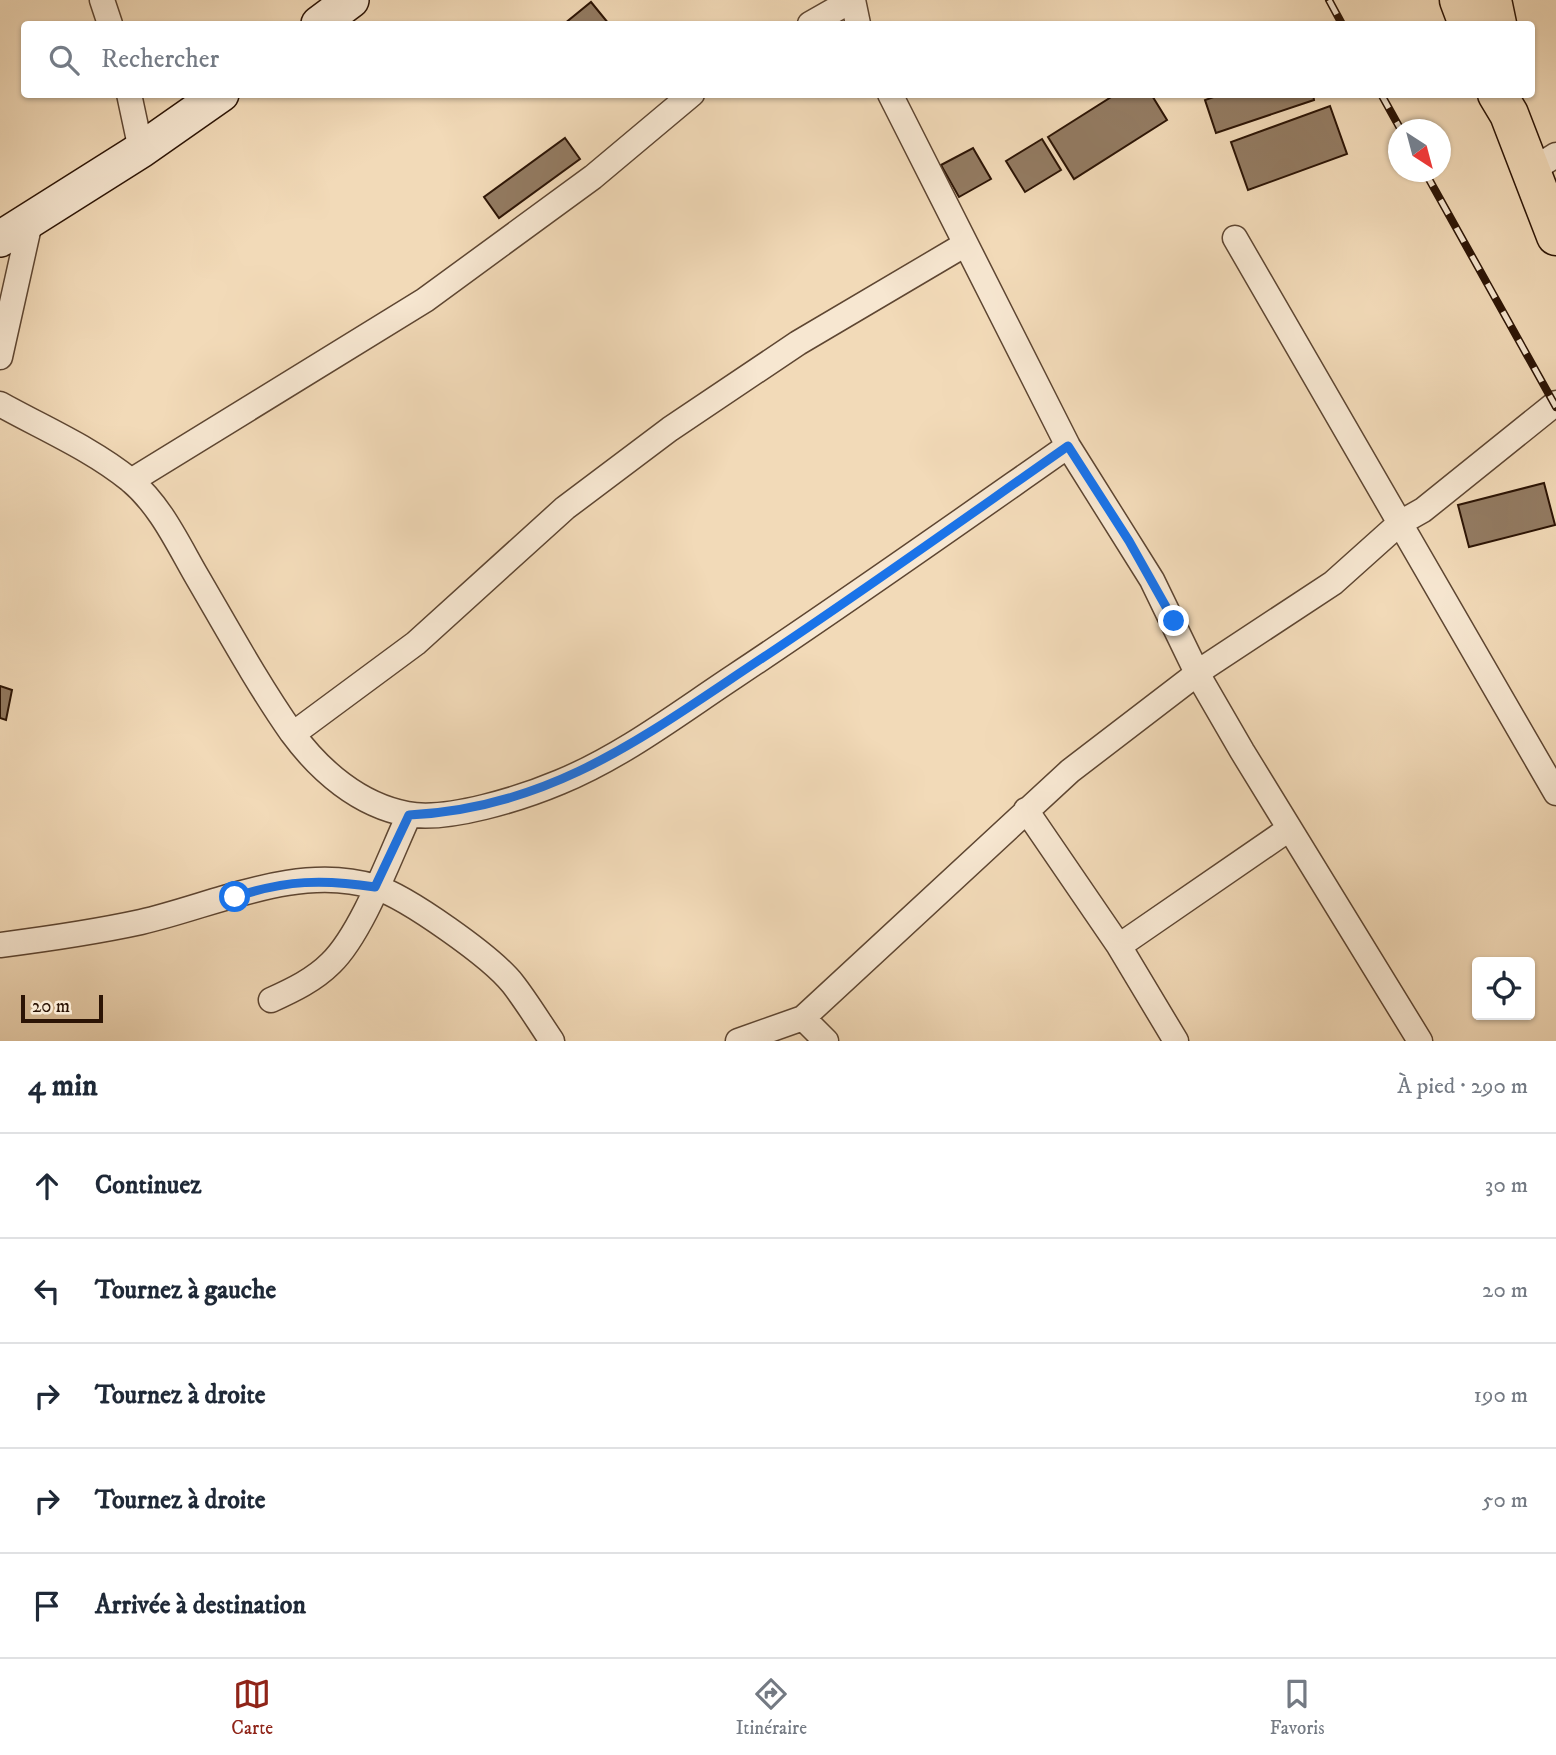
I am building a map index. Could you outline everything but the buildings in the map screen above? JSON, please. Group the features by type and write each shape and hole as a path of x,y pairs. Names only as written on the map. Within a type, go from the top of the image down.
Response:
{"highway":[{"path":"1459,0 1467,21"},
{"path":"1492,0 1496,21"},
{"path":"1504,101 1542,164 1556,236"}],"main road":[{"path":"323,21 352,0"},
{"path":"0,239 215,98"}],"street":[{"path":"102,0 109,21"},
{"path":"815,21 852,0 857,21"},
{"path":"130,98 141,149"},
{"path":"131,481 425,300 593,177 687,98"},
{"path":"892,98 1068,446 1152,580 1198,675 1420,1041"},
{"path":"0,356 31,218"},
{"path":"1235,238 1556,793"},
{"path":"293,734 416,643 565,508 670,429 798,343 964,245"},
{"path":"738,1041 803,1018 1081,762 1146,710 1332,583 1400,523 1423,510 1556,403"},
{"path":"0,404 90,454 131,481 160,513 234,641 293,734 324,770 356,795 409,815 447,813 510,799 560,783 616,755 816,623 1068,446"},
{"path":"1026,810 1118,946 1176,1041"},
{"path":"271,1000 304,985 332,963 351,939 409,815"},
{"path":"1118,946 1289,828"},
{"path":"0,945 134,923 299,881 331,880 375,887 413,907 464,942 512,982 552,1041"},
{"path":"803,1018 826,1041"}],"railway":[{"path":"1329,0 1340,21"},
{"path":"1383,98 1395,119"},
{"path":"1431,182 1556,407"}],"route":[{"path":"235,897 299,881 331,880 375,887 409,815 447,813 510,799 560,783 616,755 816,623 1068,446 1129,541 1174,621"}]}
